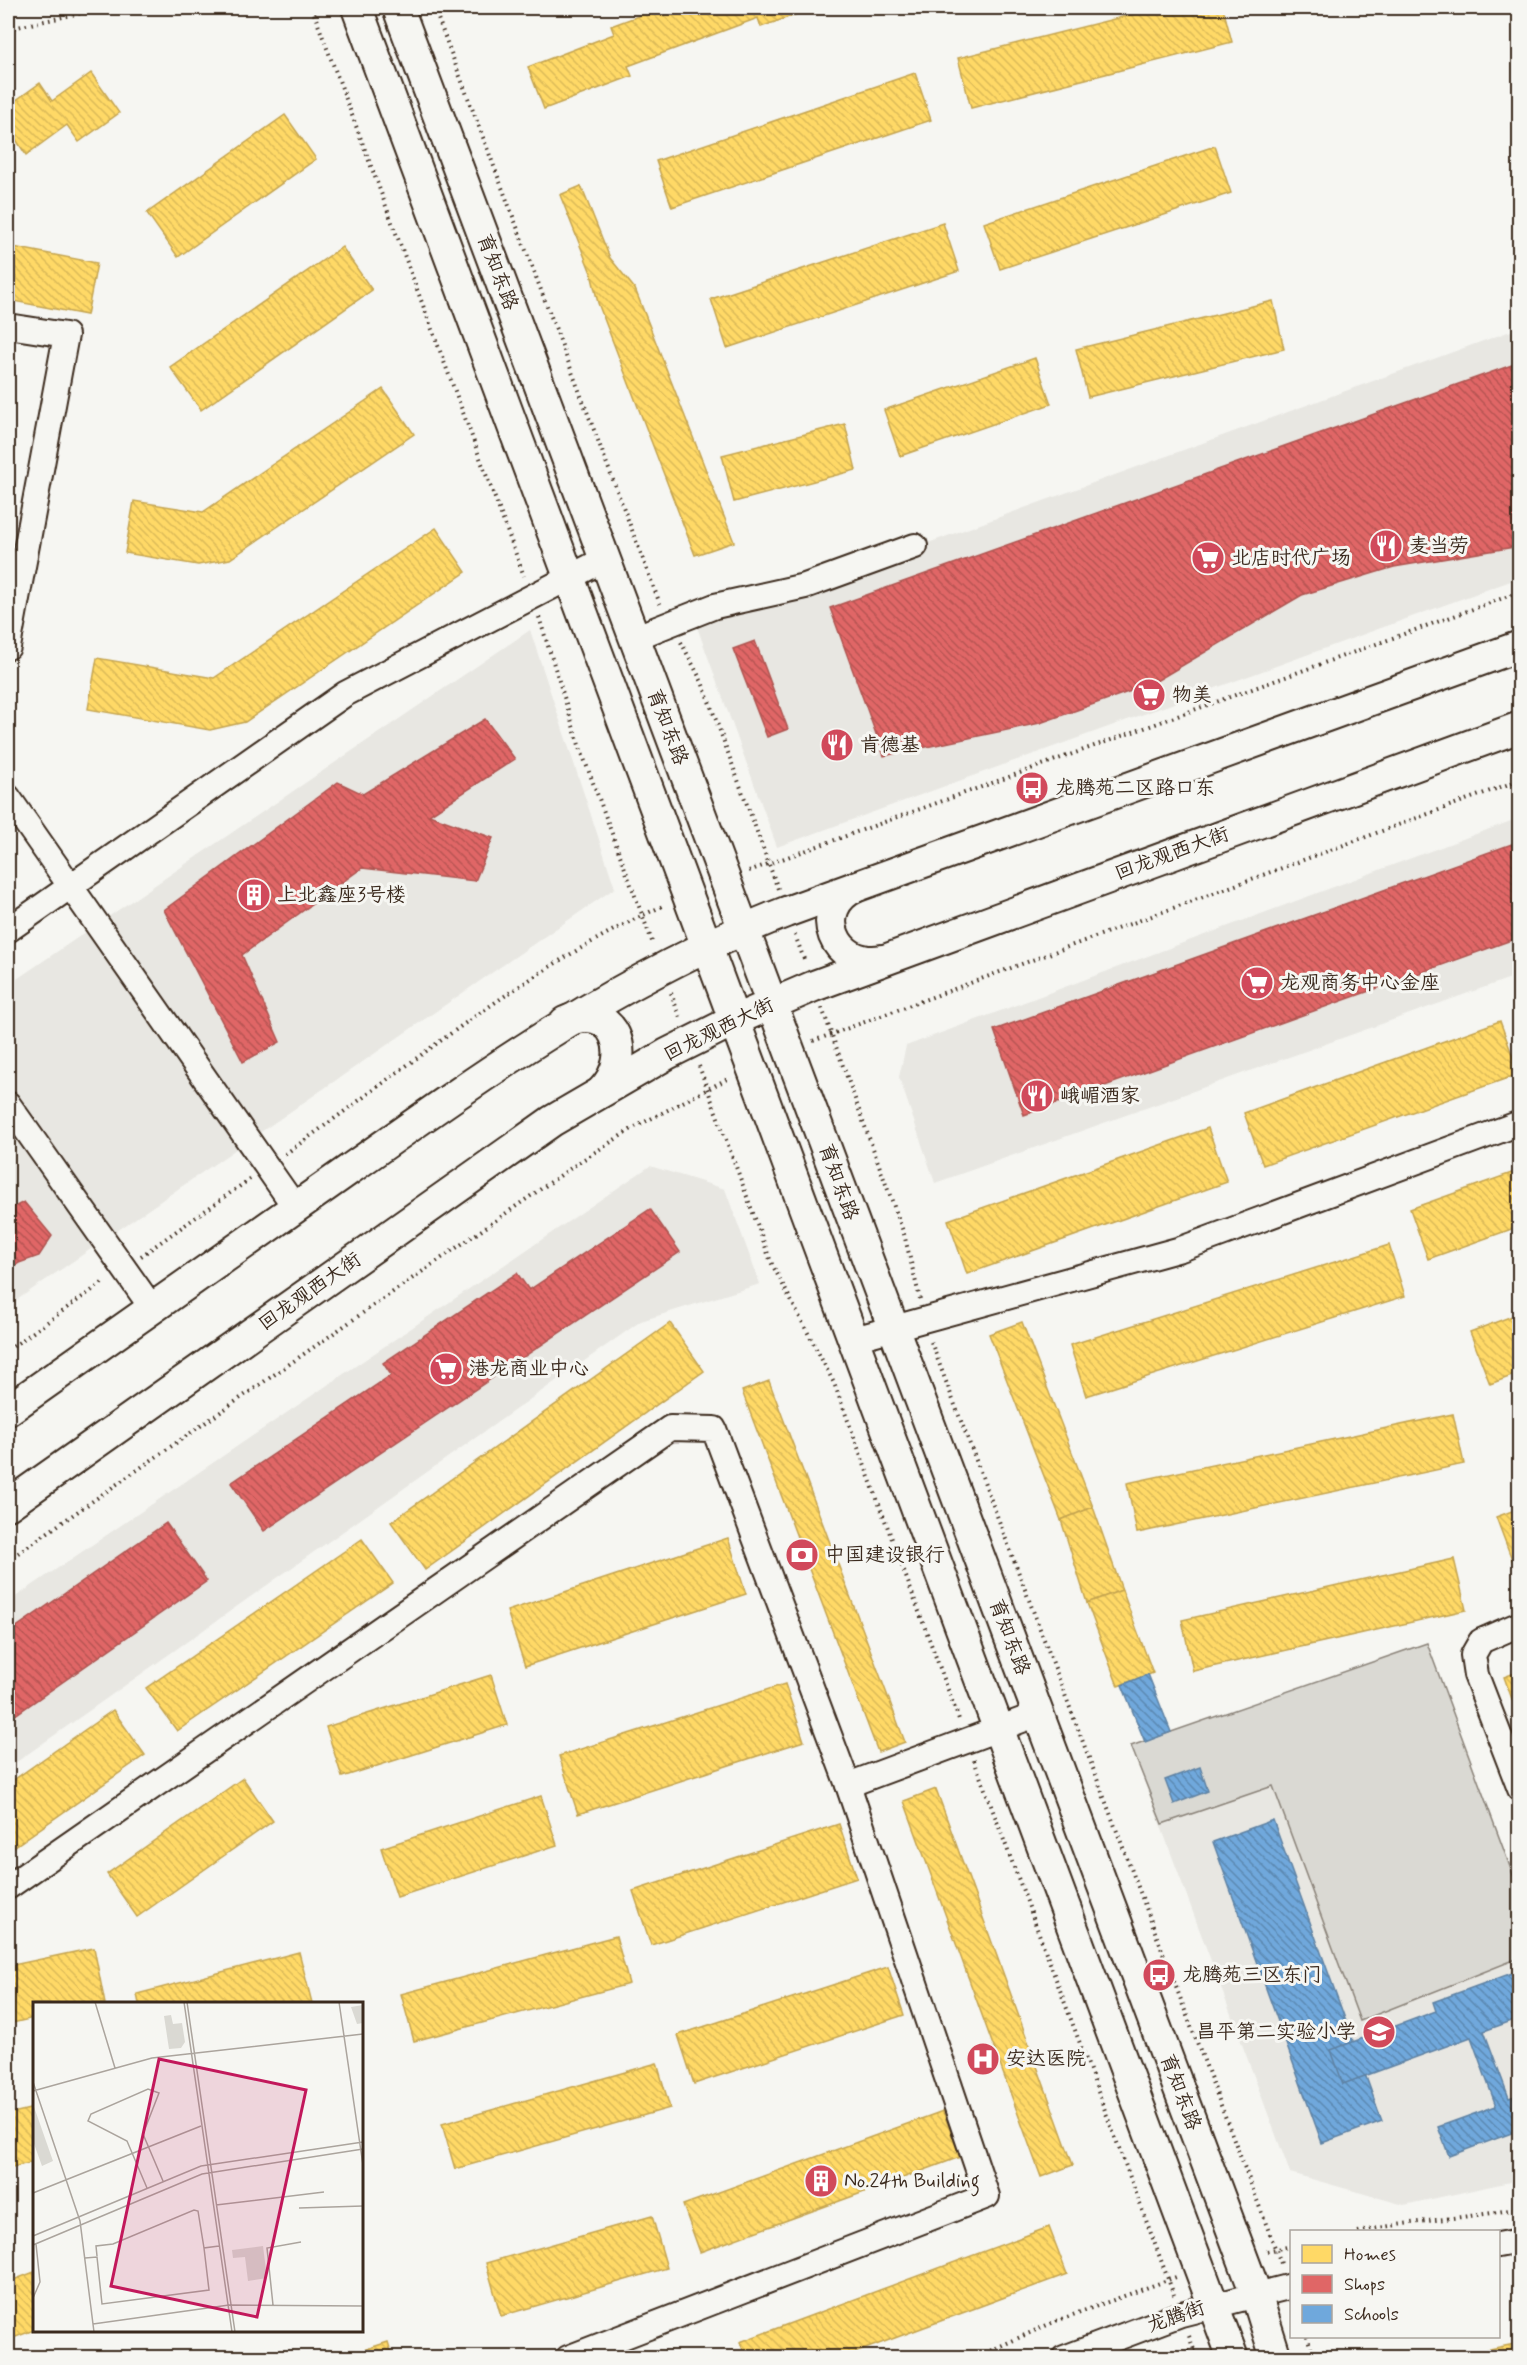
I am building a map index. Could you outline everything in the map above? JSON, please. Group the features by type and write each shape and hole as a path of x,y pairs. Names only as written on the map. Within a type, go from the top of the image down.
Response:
{"main road":[{"name":"育知东路","path":"357,8 1215,2304 1233,2358"},
{"name":"育知东路","path":"398,8 1256,2294 1276,2358"},
{"path":"8,1410 510,1056 642,977 707,944 786,912 1520,646"},
{"name":"回龙观西大街","path":"8,1505 542,1128 667,1054 771,1003 813,986 1520,727"},
{"path":"858,886 845,893 835,907 831,922 834,938 852,957 869,961 887,959"},
{"path":"565,1022 579,1017 594,1019 609,1028 618,1040 618,1067 602,1091"}],"street":[{"path":"8,326 66,335 8,647"},
{"path":"634,638 715,606 805,586 915,546"},
{"path":"8,930 345,694 605,559"},
{"path":"8,797 295,1207"},
{"path":"8,1104 152,1308"},
{"path":"854,1338 1181,1249 1520,1123"},
{"path":"8,1887 670,1428 714,1430 848,1785 987,2196 568,2358"},
{"path":"1520,1624 1481,1641 1473,1655 1476,1675 1520,1789"},
{"path":"848,1785 1038,1713"},
{"path":"1500,2245 1520,2241"},
{"name":"龙腾街","path":"1064,2358 1215,2304 1290,2286"}],"path":[{"path":"8,29 104,8"},
{"path":"312,8 531,597 579,745 629,881"},
{"path":"434,8 655,593 702,682 904,1234 934,1351 1290,2283"},
{"path":"790,856 1520,592"},
{"path":"850,1026 1520,780"},
{"path":"8,1350 517,989 621,928"},
{"path":"8,1560 581,1161 680,1103"},
{"path":"714,1108 771,1262 834,1383 1156,2247"},
{"path":"1369,2230 1417,2221 1462,2219 1520,2208"},
{"path":"974,2358 1056,2320 1137,2291"},
{"path":"1307,2338 1314,2358"}],"shaded area":[{"path":"1519,328 1519,578 777,847 697,627"},
{"path":"530,630 615,888 8,1306 8,985"},
{"path":"1519,818 1519,975 935,1183 899,1077 906,1046"},
{"name":"港龙商业中心","path":"650,1166 725,1189 760,1284 641,1321 8,1768 8,1602"},
{"name":"昌平第二实验小学","path":"1427,1643 1519,1891 1519,2180 1404,2205 1290,2173 1131,1746"},
{"path":"1427,1643 1519,1891 1519,1958 1360,2021 1273,1786 1162,1824 1131,1746"}],"building: Homes":[{"path":"660,8 814,8 761,27 758,18 628,66 632,76 544,109 528,67 614,34 611,26"},
{"path":"1158,8 1223,8 1232,42 971,108 958,58"},
{"path":"91,73 119,113 79,142 67,125 26,155 15,138 8,144 8,106 40,83 52,101"},
{"path":"915,73 931,120 672,207 656,161"},
{"path":"285,115 316,159 178,257 147,213"},
{"path":"1215,146 1231,193 1000,269 984,223"},
{"path":"581,186 610,258 635,289 734,542 695,555 598,303 591,273 560,195"},
{"path":"943,223 959,271 727,348 711,299"},
{"path":"8,246 97,263 87,315 8,300"},
{"path":"342,247 372,290 201,410 170,367"},
{"path":"1273,301 1284,349 1088,397 1076,349"},
{"path":"1035,358 1051,404 900,456 884,410"},
{"path":"383,389 414,434 230,559 198,565 125,553 134,501 203,512"},
{"path":"845,424 856,470 734,502 722,455"},
{"path":"436,528 466,572 245,722 210,730 88,709 97,658 214,678"},
{"path":"1500,1021 1519,1074 1263,1165 1244,1113"},
{"path":"1208,1128 1227,1182 967,1274 948,1220"},
{"path":"1520,1170 1520,1226 1428,1259 1410,1209"},
{"path":"1389,1245 1405,1296 1086,1396 1070,1345"},
{"path":"1520,1313 1520,1373 1490,1384 1470,1332"},
{"path":"1022,1322 1093,1507 1061,1520 989,1334"},
{"path":"670,1323 704,1371 425,1570 391,1522"},
{"path":"769,1381 905,1742 878,1752 742,1391"},
{"path":"1453,1414 1464,1464 1137,1533 1127,1483"},
{"path":"1093,1507 1122,1590 1087,1603 1061,1520"},
{"path":"1520,1508 1520,1568 1516,1570 1496,1517"},
{"path":"728,1538 746,1594 525,1666 507,1611"},
{"path":"362,1539 393,1583 177,1731 146,1688"},
{"path":"1454,1559 1466,1610 1193,1671 1182,1620"},
{"path":"1122,1590 1153,1673 1118,1686 1087,1603"},
{"path":"1520,1671 1520,1721 1504,1677"},
{"path":"491,1675 507,1725 342,1777 326,1727"},
{"path":"785,1684 804,1741 578,1814 559,1756"},
{"path":"113,1710 145,1755 8,1851 8,1784"},
{"path":"243,1778 273,1821 137,1917 107,1874"},
{"path":"936,1789 1073,2165 1041,2177 904,1801"},
{"path":"541,1796 557,1845 397,1897 381,1848"},
{"path":"839,1824 857,1878 651,1945 633,1891"},
{"path":"616,1936 629,1984 414,2041 401,1994"},
{"path":"94,1948 105,2002 33,2002 33,2018 8,2024 8,1966"},
{"path":"299,1952 312,2002 139,2002 137,1994"},
{"path":"888,1967 904,2015 694,2084 678,2035"},
{"path":"657,2063 670,2108 455,2169 442,2124"},
{"path":"33,2108 33,2162 8,2168 8,2114"},
{"name":"No.24th Building","path":"943,2111 960,2157 700,2252 683,2205"},
{"path":"652,2216 667,2268 501,2316 486,2263"},
{"path":"1049,2227 1067,2274 841,2358 746,2358 740,2342"},
{"path":"33,2272 33,2330 8,2340 8,2282"},
{"path":"388,2342 393,2358 339,2358"},
{"path":"1520,2343 1520,2358 1454,2358 1454,2356"}],"building: Shops":[{"name":"北店时代广场","path":"1520,362 1520,546 1394,567 1302,595 1151,684 1040,723 884,756 830,608"},
{"path":"755,641 788,729 767,737 733,649"},
{"name":"上北鑫座3号楼","path":"485,719 515,759 429,815 493,838 475,881 362,868 242,955 280,1042 243,1062 164,910 338,782 363,794"},
{"name":"龙观商务中心金座","path":"1520,841 1520,937 1024,1115 994,1030"},
{"path":"24,1202 52,1236 39,1256 19,1263 8,1270 8,1245 17,1232 8,1224 8,1210"},
{"name":"港龙商业中心","path":"650,1209 680,1252 264,1531 231,1483 391,1375 383,1363 517,1273 529,1290"},
{"path":"8,1224 17,1232 8,1245"},
{"path":"166,1523 207,1581 8,1720 8,1633"}],"building: Schools":[{"path":"1148,1674 1171,1732 1145,1742 1122,1685"},
{"path":"1200,1767 1208,1791 1174,1804 1165,1780"},
{"path":"1273,1820 1382,2121 1322,2143 1213,1842"},
{"path":"1520,1970 1520,2018 1484,2031 1509,2098 1520,2094 1520,2130 1449,2156 1438,2127 1496,2106 1471,2037 1343,2084 1331,2050 1436,2011 1433,2002"}],"place":[{"name":"麦当劳","path":"1386,546"},
{"name":"北店时代广场","path":"1208,558"},
{"name":"物美","path":"1149,695"},
{"name":"肯德基","path":"837,745"},
{"name":"龙腾苑二区路口东","path":"1032,788"},
{"name":"上北鑫座3号楼","path":"254,895"},
{"name":"龙观商务中心金座","path":"1257,983"},
{"name":"峨嵋酒家","path":"1037,1096"},
{"name":"港龙商业中心","path":"446,1369"},
{"name":"中国建设银行","path":"802,1555"},
{"name":"龙腾苑三区东门","path":"1159,1975"},
{"name":"昌平第二实验小学","path":"1379,2032"},
{"name":"安达医院","path":"983,2059"},
{"name":"No.24th Building","path":"821,2181"}]}
